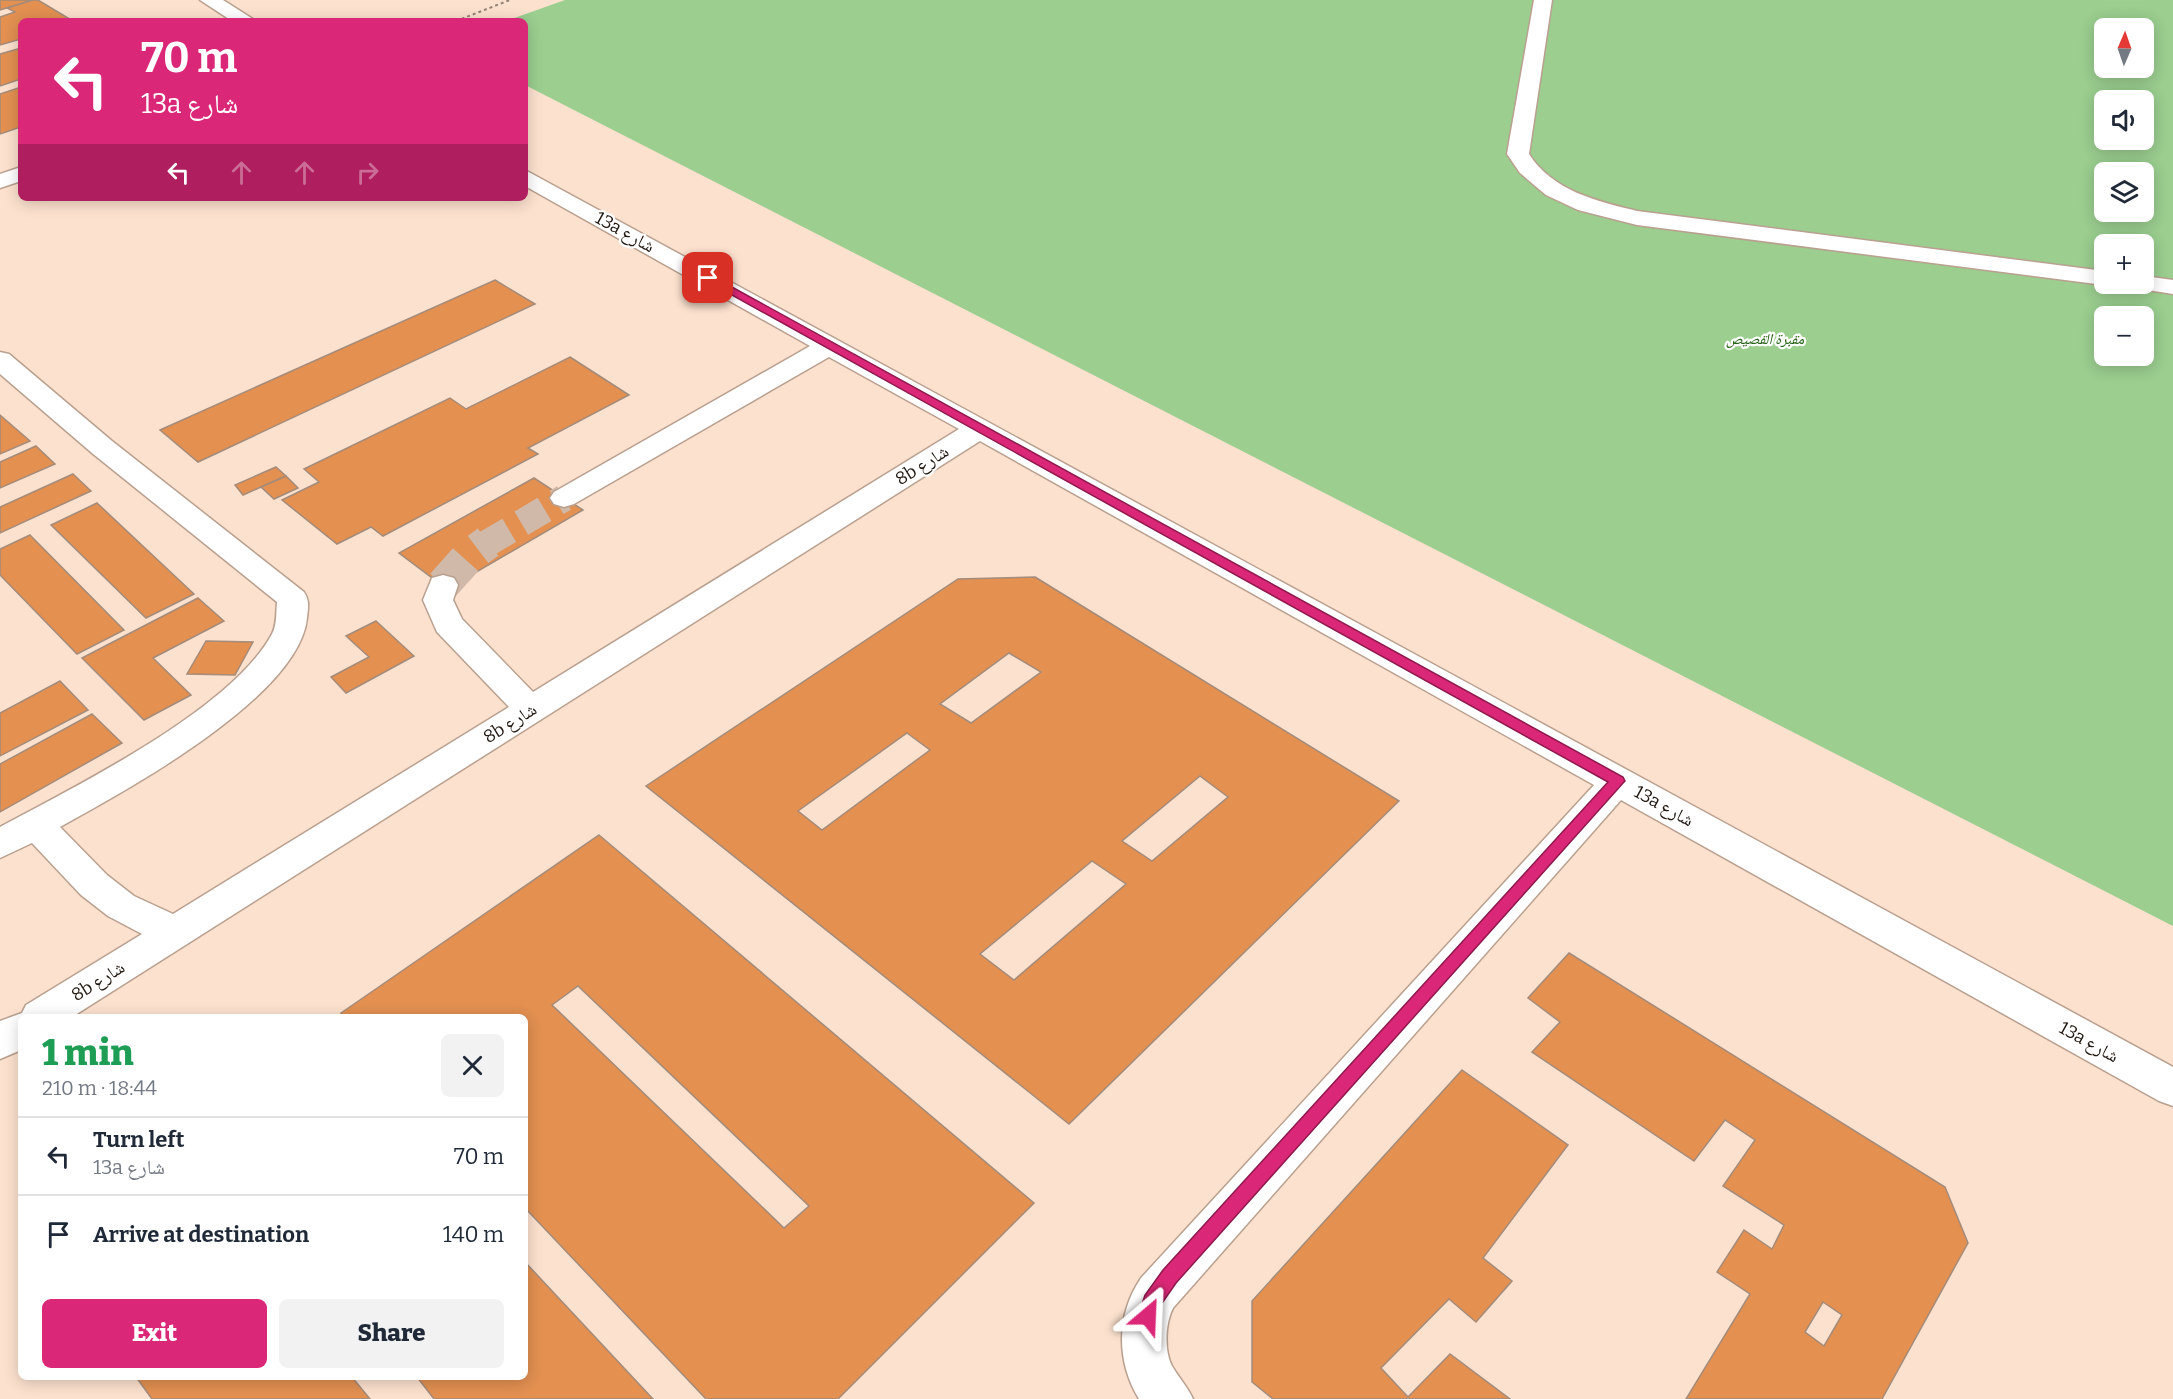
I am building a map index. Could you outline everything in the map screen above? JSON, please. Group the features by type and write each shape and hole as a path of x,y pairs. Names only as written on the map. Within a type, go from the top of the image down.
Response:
{"street":[{"path":"210,0 241,18"},
{"path":"1543,0 1518,154 1524,166 1535,177 1566,196 1637,218 2094,277"},
{"path":"0,181 18,175"},
{"name":"13a شارع","path":"528,179 2173,1088"},
{"path":"2154,284 2173,287"},
{"path":"564,498 831,345"},
{"path":"0,360 111,454 294,599 297,612 288,641 252,682 223,708 168,747 0,844"},
{"name":"8b شارع","path":"45,1014 979,429"},
{"path":"443,585 438,600 448,624 531,710"},
{"path":"1169,1399 1162,1393 1146,1362 1143,1331 1152,1302 1170,1276 1618,781"},
{"path":"36,824 94,885 121,906 174,932"},
{"path":"0,1042 18,1031"}],"path":[{"path":"464,18 510,0"}],"green space":[{"name":"مقبرة القصيص","path":"565,0 2173,0 2173,926 528,87 528,18 514,18"}],"building":[{"path":"0,0 33,0 0,10"},
{"path":"38,0 68,18 18,18 18,40 0,45 0,17 15,12 7,8"},
{"path":"18,49 18,80 0,86 0,54"},
{"path":"18,88 18,128 0,134 0,94"},
{"path":"495,280 535,304 198,462 160,430"},
{"path":"570,357 629,395 528,448 538,454 383,536 371,527 337,544 282,500 319,482 304,469 450,398 466,409"},
{"path":"0,415 30,441 0,454"},
{"path":"36,446 55,464 0,488 0,462"},
{"path":"276,467 286,476 243,495 235,485"},
{"path":"73,474 91,491 0,533 0,507"},
{"path":"286,476 298,488 274,499 261,487"},
{"path":"534,478 583,510 447,589 399,553"},
{"path":"97,503 194,594 146,618 51,525"},
{"path":"30,535 124,630 77,654 0,575 0,549"},
{"path":"1035,577 1399,801 1069,1124 646,786 958,579","holes":["1009,653 1041,672 971,723 940,704","907,733 930,750 822,830 798,811","1200,776 1228,797 1152,861 1122,841","1092,861 1126,884 1014,980 980,954"]},
{"path":"198,598 224,621 153,658 191,695 144,720 82,658"},
{"path":"376,621 414,656 346,693 331,677 369,657 346,636"},
{"path":"206,641 253,642 235,675 187,674"},
{"path":"60,681 88,710 0,756 0,713"},
{"path":"92,714 122,743 0,812 0,764"},
{"path":"599,835 1034,1203 838,1399 706,1399 528,1211 528,1014 342,1014","holes":["578,986 809,1206 784,1228 552,1005"]},
{"path":"1569,953 1945,1187 1968,1243 1882,1399 1686,1399 1750,1294 1717,1272 1744,1230 1772,1249 1784,1225 1723,1186 1755,1140 1725,1120 1694,1161 1532,1052 1560,1022 1528,998","holes":["1823,1302 1842,1315 1824,1346 1805,1332"]},
{"path":"1462,1070 1568,1145 1483,1258 1512,1281 1476,1322 1449,1299 1381,1368 1408,1397 1450,1354 1510,1399 1273,1399 1252,1382 1252,1301"},
{"path":"528,1265 653,1399 434,1399 419,1380 528,1380"},
{"path":"138,1380 354,1380 370,1399 152,1399"}],"tunnel":[{"path":"486,544 564,498"},
{"path":"443,585 467,558 488,542"}],"route":[{"path":"708,278 1618,781 1170,1276 1152,1302 1148,1316"}]}
